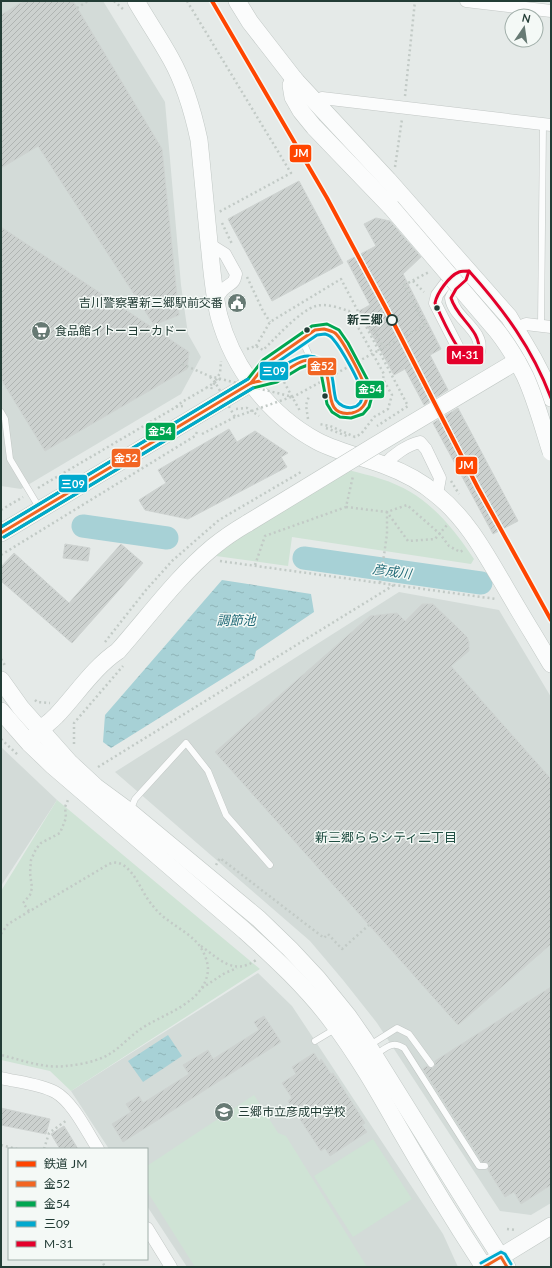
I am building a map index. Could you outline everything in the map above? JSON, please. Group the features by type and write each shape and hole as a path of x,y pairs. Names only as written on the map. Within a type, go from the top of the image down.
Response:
{"street":[{"path":"237,1 250,22 295,80 388,180 498,304 516,328 533,358 547,385 551,398"},
{"path":"466,1 551,11"},
{"path":"132,7 171,59 180,78 194,118 199,140 216,299 225,334 251,383 283,419 300,431 340,452 402,472 437,494 449,505 464,522 480,545 551,664"},
{"path":"295,80 291,85 293,97 314,126 391,207 498,331 517,361 531,390 551,452"},
{"path":"316,102 322,98 547,124"},
{"path":"209,244 226,254 236,274 235,281 231,285 224,288 216,299"},
{"path":"469,271 466,280 452,293 451,298 453,306 477,335 480,342 479,352 474,356 469,357 464,355 459,350 435,303 440,289 459,272 469,271"},
{"path":"440,313 453,306"},
{"path":"516,328 526,324 546,326"},
{"path":"29,744 44,734 55,717 107,659 122,657 186,572 213,547 230,534 517,361"},
{"path":"1,533 251,383"},
{"path":"384,465 391,458 413,443 420,442 426,449 440,478 437,494"},
{"path":"1,680 21,708 69,762 91,782 130,812 259,919 318,979 348,1016 372,1051 504,1262"},
{"path":"1,711 29,744 77,788 245,931 275,958 307,992 356,1056 458,1227 484,1267 504,1262 551,1226"},
{"path":"1,1078 56,1092 66,1101 97,1148"},
{"path":"148,1230 171,1267"}],"lane":[{"path":"546,326 547,124"},
{"path":"324,329 332,331 340,339 365,386 367,398 359,411 344,413 335,408 331,401 325,369 321,364 311,360 299,363 275,377 251,383 266,364 315,330 324,329"},
{"path":"308,335 305,346 311,360"},
{"path":"1,412 5,419 10,459 40,509"},
{"path":"130,812 135,799 186,743 208,771 226,815 270,865"},
{"path":"315,1041 336,1028"},
{"path":"372,1051 397,1028 409,1034 431,1064"},
{"path":"372,1051 397,1043 404,1048 479,1166 485,1166"}],"path":[{"path":"77,8 88,1"},
{"path":"114,1 132,7"},
{"path":"187,1 291,173 218,213"},
{"path":"388,180 394,175 404,107 415,1"},
{"path":"202,434 235,417 293,397 384,348 404,335 425,325 404,285 431,272"},
{"path":"247,349 256,346 270,322 341,279 408,406 375,427"},
{"path":"413,281 424,292"},
{"path":"256,346 263,350 296,317 316,306 332,306 349,311 384,374 383,379 392,395 388,409 374,417 361,434 355,437 330,426 314,423 355,440 368,431"},
{"path":"354,321 366,315 384,348"},
{"path":"210,392 220,373 221,359"},
{"path":"182,364 209,376 293,397"},
{"path":"209,376 235,417"},
{"path":"1,510 176,407 220,379"},
{"path":"283,380 301,413 310,421"},
{"path":"308,418 306,405 309,396"},
{"path":"176,407 184,406"},
{"path":"228,411 247,408 260,416"},
{"path":"1,555 195,436 198,430"},
{"path":"346,507 354,474"},
{"path":"255,566 265,536 346,507 387,512 406,505 440,534 449,546 460,552 469,547"},
{"path":"387,512 408,541 435,539 450,521"},
{"path":"380,582 387,534 387,512"},
{"path":"216,560 501,599"},
{"path":"98,767 394,584"},
{"path":"74,744 74,723 122,657"},
{"path":"29,912 23,903 30,895 32,888 30,873 31,860 41,843 60,833 66,818 65,807 68,800"},
{"path":"215,865 220,858 324,938 328,934 342,949 369,925"},
{"path":"1,934 8,924 114,862 124,866 133,876 153,906 164,918 223,962 238,968"},
{"path":"199,944 205,955 208,971 200,990"},
{"path":"1,1055 49,1067 66,1067 97,1059 109,1054 153,1021 186,1004 200,990 226,972 249,965 256,959"},
{"path":"44,1148 48,1133 75,1114"},
{"path":"1,1144 14,1148"}],"shaded area":[{"path":"1,1 103,1 165,102 181,285 188,334 201,357 181,394 21,489 1,486"},
{"path":"399,592 499,610 551,697 551,1203 531,1215 500,1211 377,1023 310,941 115,772"},
{"path":"1,747 57,800 1,886"},
{"name":"三郷市立彦成中学校","path":"258,973 292,1006 443,1234 458,1267 187,1267 148,1208 148,1148 108,1148 71,1091"}],"green space":[{"path":"348,470 373,476 396,485 410,492 435,510 455,533 474,559 471,564 292,537 288,566 216,556 236,539"},
{"path":"57,800 260,969 71,1091 50,1071 1,1060 1,891"},
{"path":"254,1095 278,1133 286,1136 367,1267 195,1267 148,1193 148,1165"},
{"path":"373,1139 412,1199 353,1237 314,1176"}],"water":[{"name":"調節池","path":"222,580 311,594 314,612 256,651 254,659 111,748 103,742 105,715"},
{"path":"168,1035 182,1056 143,1082 128,1061"}],"building":[{"path":"24,1 73,1 162,149 179,315 154,325 38,146 1,168 1,15"},
{"path":"299,181 343,263 272,301 228,219"},
{"path":"376,218 390,221 421,257 403,274 441,349 430,355 448,390 424,405 405,369 394,375 359,311 370,305 347,261 376,246 364,224"},
{"path":"1,227 189,352 187,369 45,451 1,379"},
{"path":"458,408 518,521 493,534 433,423"},
{"path":"229,429 237,442 255,431 288,453 281,457 287,467 188,519 145,510 139,500 166,483 158,470"},
{"path":"65,544 90,548 88,561 63,558"},
{"path":"121,544 143,563 72,643 1,581 1,567 14,553 69,603"},
{"path":"422,604 433,604 467,637 469,642 469,651 451,666 551,779 551,944 458,1025 215,752 370,616 397,613 405,621"},
{"path":"551,987 551,1185 521,1204 514,1192 505,1197 488,1170 489,1163 482,1162 423,1069 427,1066 433,1068 435,1061"},
{"path":"264,1016 281,1042 123,1142 112,1124 131,1112 126,1104 139,1096 143,1103 189,1074 183,1065 208,1050 213,1059 259,1030 254,1022"},
{"path":"314,1053 319,1061 321,1059 331,1074 333,1073 365,1123 362,1125 367,1132 330,1156 325,1148 321,1151 288,1101 292,1098 282,1083 296,1074 292,1067"},
{"path":"1,1108 50,1119 46,1134 1,1125"},
{"path":"64,1126 77,1148 59,1148 51,1134"}],"waterway":[{"name":"彦成川","path":"83,526 167,538"},
{"name":"彦成川","path":"304,558 481,583"}],"rail line":[{"name":"JM","path":"212,1 327,198 388,312 478,488 551,620"}],"transit line":[{"name":"M-31","path":"469,271 466,280 456,289 451,298 458,312 473,330 479,344 479,352 471,356 465,355 461,352 448,331 435,303 441,290 451,277 459,272 469,271"},
{"name":"M-31","path":"469,271 494,300 516,330 535,363 551,398"},
{"name":"金54","path":"1,527 248,379 263,360 312,326 327,324 339,330 348,343 367,379 372,396 369,407 363,414 351,418 340,417 332,412 327,404 321,373 318,369 308,365 300,368 277,382 253,388 4,537"},
{"name":"金52","path":"324,329 334,332 339,337 359,373 367,395 365,404 361,409 352,413 342,413 336,409 332,403 328,379 325,371 321,365 315,361 303,361 275,377 251,383 266,364 315,330 324,329"},
{"name":"三09","path":"325,334 331,336 337,343 361,389 361,400 359,404 352,408 343,406 336,400 331,373 326,363 320,359 312,356 305,356 291,361 264,375 269,368 317,335 325,334"},
{"name":"三09","path":"1,527 248,379"},
{"name":"金52","path":"1,533 251,383"},
{"name":"三09","path":"4,537 253,388"},
{"name":"三09","path":"481,1263 501,1252 505,1254 511,1264"},
{"name":"金52","path":"484,1267 501,1257 507,1267"}],"place":[{"name":"吉川警察署新三郷駅前交番","path":"237,303"},
{"name":"新三郷","path":"392,320"},
{"name":"食品館イトーヨーカドー","path":"41,331"},
{"name":"三郷市立彦成中学校","path":"224,1112"}],"district":[{"name":"新三郷ららシティ二丁目","path":"386,837"}]}
